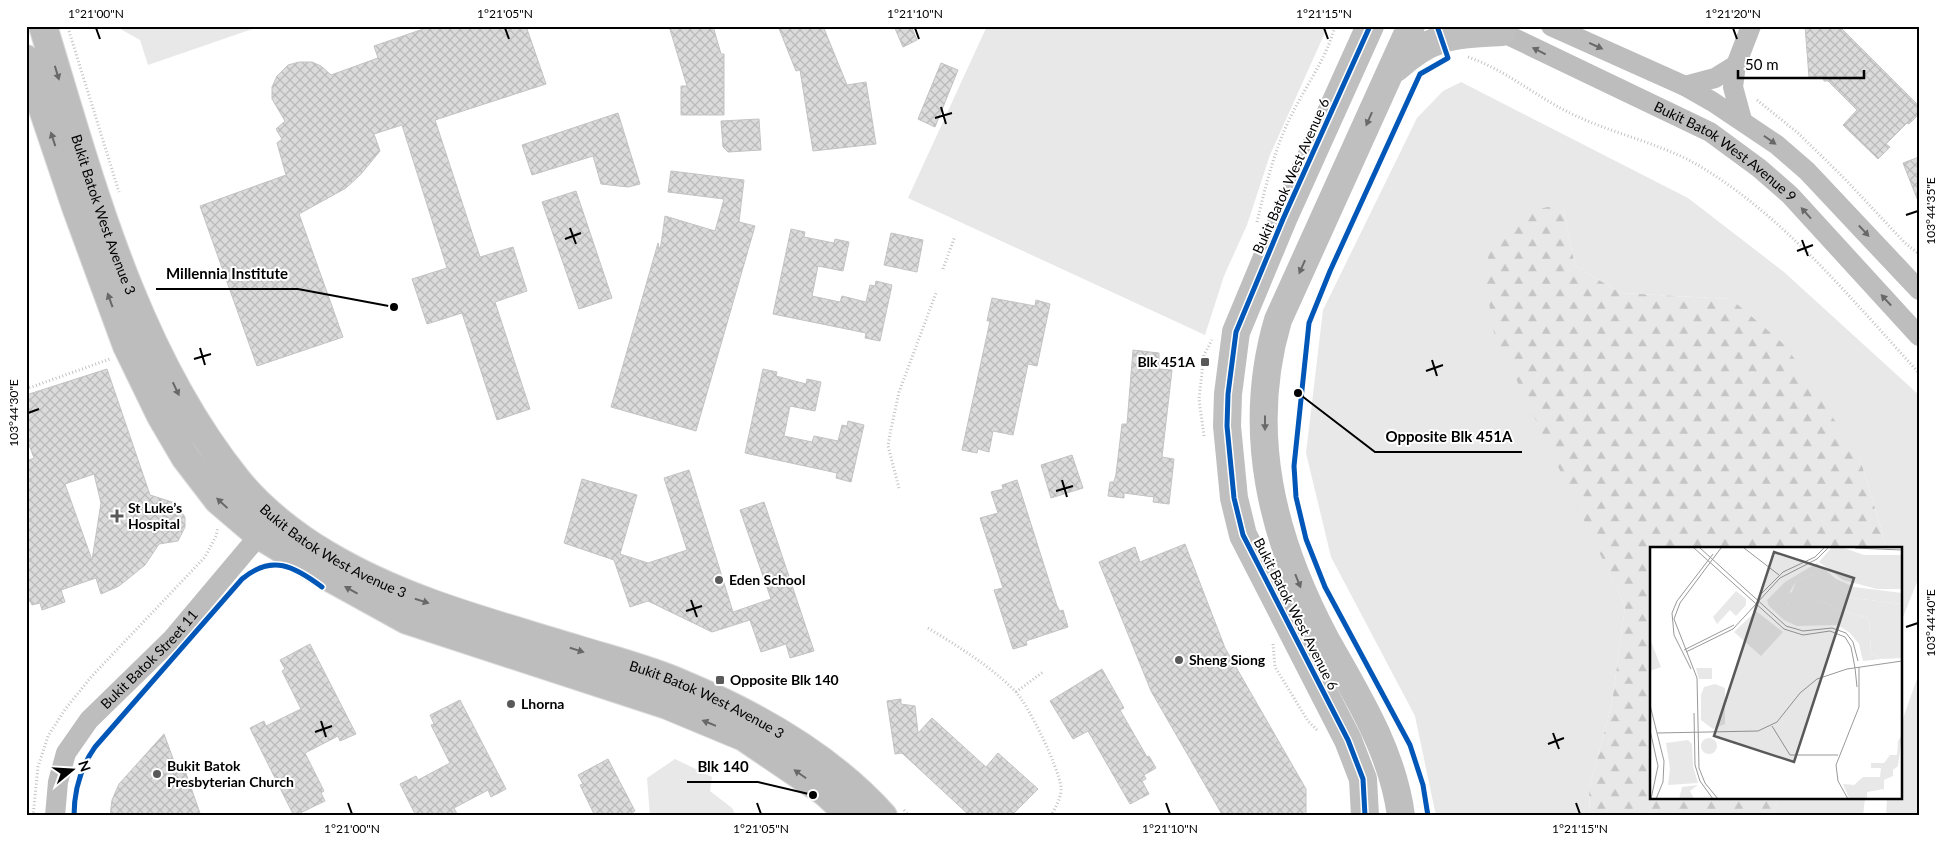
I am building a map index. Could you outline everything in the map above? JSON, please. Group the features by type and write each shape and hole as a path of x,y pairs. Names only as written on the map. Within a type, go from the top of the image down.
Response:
{"main road":[{"name":"Bukit Batok West Avenue 3","path":"43,26 97,200 131,291 182,401 266,526 320,572 407,620 667,705 744,737 826,792 851,816"},
{"name":"Bukit Batok West Avenue 3","path":"26,59 76,208 127,346 160,416 185,457 218,500 266,526 410,597 681,683 760,722 809,753 844,778 882,816"}],"street":[{"path":"1353,64 1356,26"},
{"name":"Bukit Batok West Avenue 6","path":"1365,816 1363,779 1348,740 1243,535 1234,498 1227,426 1228,394 1236,332 1283,219 1370,26"},
{"name":"Bukit Batok West Avenue 6","path":"1401,816 1398,793 1379,740 1366,712 1305,600 1277,526 1269,490 1264,424 1266,371 1278,320 1411,26"},
{"path":"1551,26 1685,86 1742,120 1777,145 1807,171 1919,290"},
{"path":"1742,120 1733,87 1736,64 1751,26"},
{"path":"1389,75 1424,45 1495,29"},
{"name":"Bukit Batok West Avenue 9","path":"1495,29 1614,88 1710,132 1759,168 1790,195 1919,336"},
{"path":"1685,86 1715,78 1736,64"},
{"name":"Bukit Batok Street 11","path":"55,816 58,782 66,753 88,720 172,639 266,526"}],"path":[{"path":"68,26 122,201"},
{"path":"1461,57 1468,57 1491,65 1570,114 1657,145 1706,169 1756,205 1796,241 1919,373"},
{"path":"943,269 955,236"},
{"path":"898,488 888,446 891,429 899,392 936,293"},
{"path":"26,389 115,357"},
{"path":"92,676 205,557 216,536 217,519"},
{"path":"928,628 975,657 1016,692 1050,752 1061,789 1057,806 1050,816"},
{"path":"1269,636 1273,644 1275,667 1308,722 1320,732"},
{"path":"1016,692 1043,672"}],"green space":[{"path":"115,26 261,26 148,65 140,40"},
{"path":"987,26 1328,26 1270,155 1247,225 1224,276 1205,335 908,198"},
{"path":"1461,82 1688,198 1784,272 1919,395 1919,577 1902,620 1902,547 1887,547 1860,459 1731,299 1621,293 1575,266 1563,208 1586,524 1625,606 1612,703 1589,789 1590,816 1436,816 1415,716 1331,557 1306,453 1323,310 1417,118 1443,91"},
{"path":"1548,207 1563,208 1575,266 1621,293 1731,299 1786,346 1860,459 1887,547 1650,547 1650,800 1777,800 1772,816 1590,816 1589,789 1612,703 1625,606 1494,333 1485,279 1491,238 1521,213"},
{"path":"1919,673 1919,816 1886,816 1887,800 1902,800 1902,721"},
{"path":"675,759 712,777 710,791 732,808 736,816 650,816 647,778"},
{"path":"1777,800 1865,800 1863,816 1772,816"}],"building":[{"path":"432,26 526,26 546,84 435,120 480,257 513,247 527,291 495,302 530,409 497,420 462,313 427,324 412,279 447,268 402,125 374,134 380,151 361,174 346,188 299,214 343,337 257,366 200,206 286,175 277,143 282,139 276,129 285,121 272,99 272,87 277,76 288,65 299,62 312,62 321,66 331,75 378,58 374,46"},
{"path":"669,26 713,26 721,54 724,54 724,115 681,115 681,86 687,86"},
{"path":"778,26 823,26 847,85 866,82 876,144 813,151 800,70 796,71"},
{"path":"894,26 911,26 917,40 903,47"},
{"path":"1805,26 1839,26 1919,106 1919,114 1886,144 1890,147 1878,159 1843,125 1857,110 1828,81 1824,81 1823,76 1809,77"},
{"path":"941,63 958,70 935,127 918,119"},
{"path":"618,113 640,184 628,187 601,184 593,156 532,175 522,145"},
{"path":"759,119 761,150 728,152 723,147 721,121"},
{"path":"1919,157 1919,201 1918,201 1903,163"},
{"path":"671,171 744,180 739,222 755,226 696,431 611,407 658,243 660,251 665,216 715,231 724,199 668,192"},
{"path":"576,191 612,298 579,309 542,202"},
{"path":"791,229 805,232 804,237 834,243 835,239 849,242 843,271 818,266 812,296 840,302 842,296 866,302 870,285 875,286 876,281 892,285 880,341 865,338 866,333 773,314"},
{"path":"891,233 923,240 917,272 884,265"},
{"path":"992,298 1035,306 1036,300 1050,304 1037,366 1028,364 1013,435 993,431 989,452 978,449 977,453 962,450 990,321 987,321"},
{"path":"1133,350 1159,353 1159,369 1172,370 1162,457 1174,459 1169,504 1153,502 1154,497 1124,493 1124,498 1108,496 1110,482 1114,482 1116,474 1122,424 1127,424"},
{"name":"St Luke’s Hospital","path":"107,369 150,495 175,503 185,517 185,527 178,541 159,544 145,565 119,586 101,594 96,578 61,590 65,602 42,610 40,603 32,605 30,601 26,602 26,461 34,458 26,437 26,395","holes":["94,474 101,503 92,560 65,484"]},
{"path":"763,369 777,372 776,376 806,384 807,379 821,382 815,411 790,406 784,436 812,442 814,436 838,441 842,425 847,426 848,421 864,425 851,482 836,478 837,473 745,453"},
{"path":"1072,455 1083,488 1051,498 1041,465"},
{"path":"689,470 733,612 771,599 740,510 764,502 814,651 790,658 786,644 761,652 750,620 712,632 648,601 630,607 614,560 564,543 582,479 637,495 620,554 648,563 687,550 664,478"},
{"path":"1017,480 1057,606 1060,611 1063,610 1068,627 1026,641 1027,645 1013,649 994,590 1003,588 980,518 998,513 991,492 1003,489 1002,485"},
{"path":"1185,544 1225,648 1306,789 1306,816 1223,816 1151,691 1099,562 1135,547 1140,562"},
{"path":"310,644 356,734 340,741 338,736 305,753 324,791 321,793 325,801 294,816 250,728 264,721 266,726 301,709 282,671 285,669 280,660"},
{"path":"1102,669 1124,708 1120,710 1147,757 1149,756 1156,768 1144,775 1146,779 1142,781 1149,794 1130,804 1088,731 1073,739 1050,701"},
{"path":"901,699 901,704 915,706 918,733 932,718 986,767 998,753 1038,789 1011,816 970,816 902,753 895,754 887,701"},
{"path":"460,700 506,789 491,797 488,790 454,808 458,816 416,816 400,784 416,776 418,780 450,763 431,725 434,724 430,715"},
{"name":"Bukit Batok Presbyterian Church","path":"164,734 175,764 182,762 201,816 110,816 112,800 119,784"},
{"path":"608,759 635,811 626,816 595,816 580,785 583,784 578,775"}],"cycle path":[{"path":"1365,816 1363,779 1348,740 1243,535 1234,498 1227,426 1228,394 1236,332 1283,219 1370,26"},
{"path":"1428,816 1423,785 1410,745 1325,587 1306,539 1296,497 1294,466 1309,323 1330,271 1420,74 1448,58 1437,26"},
{"path":"74,816 75,797 79,780 95,747 242,579 253,571 273,565 283,566 302,573 322,587"}],"place":[{"name":"Millennia Institute","path":"394,307"},
{"name":"Blk 451A","path":"1205,362"},
{"name":"Opposite Blk 451A","path":"1298,393"},
{"name":"St Luke’s Hospital","path":"117,516"},
{"name":"Eden School","path":"719,580"},
{"name":"Sheng Siong","path":"1179,660"},
{"name":"Opposite Blk 140","path":"720,680"},
{"name":"Lhorna","path":"511,704"},
{"name":"Bukit Batok Presbyterian Church","path":"157,774"},
{"name":"Blk 140","path":"813,795"}]}
